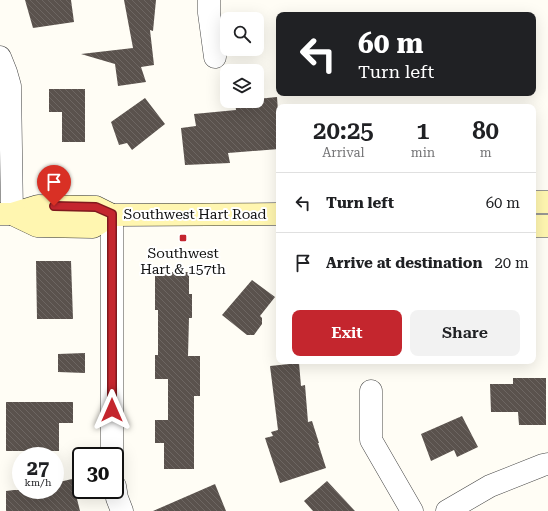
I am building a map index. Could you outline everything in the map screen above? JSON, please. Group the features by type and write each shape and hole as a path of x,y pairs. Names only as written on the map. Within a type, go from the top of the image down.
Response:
{"main road":[{"path":"536,202 548,202"},
{"name":"Southwest Hart Road","path":"6,214 38,206 96,207 112,214 276,214"},
{"path":"536,226 548,226"}],"street":[{"path":"209,0 209,13 215,57"},
{"path":"0,57 10,86 6,214"},
{"path":"112,214 112,447"},
{"path":"371,391 371,440 412,511"},
{"path":"447,511 490,486 548,464"},
{"path":"117,499 122,511"}],"building":[{"path":"25,0 71,0 74,22 33,28"},
{"path":"124,0 156,0 153,31 150,30 154,65 141,67 146,82 118,86 115,64 81,54 133,48"},
{"path":"49,89 85,89 85,142 62,142 62,112 49,112"},
{"path":"277,97 276,149 228,153 230,163 185,165 181,128 196,126 194,114 236,110 236,108 264,108 264,98"},
{"path":"145,98 165,124 132,150 127,143 119,145 111,122"},
{"path":"36,261 71,261 73,319 37,319"},
{"path":"155,272 189,272 189,294 192,294 192,318 189,318 188,356 200,356 200,396 194,396 194,469 164,469 164,443 155,443 155,420 168,420 168,379 155,379 155,355 158,355 158,310 155,310"},
{"path":"252,280 275,297 260,316 262,318 262,324 254,335 247,335 222,315"},
{"path":"85,353 85,373 58,372 58,354"},
{"path":"299,364 301,386 305,385 308,422 312,421 326,468 280,483 265,438 273,436 271,432 278,430 270,366"},
{"path":"513,378 546,378 546,425 519,425 518,412 491,412 490,384 513,384"},
{"path":"6,402 73,402 73,423 59,423 59,447 12,447 12,451 6,451"},
{"path":"462,416 478,447 457,457 454,450 431,461 421,434"},
{"path":"72,479 72,499 77,499 80,511 6,511 6,491 12,490 12,499 64,499 64,481"},
{"path":"327,481 355,511 313,511 304,501"},
{"path":"215,484 226,511 153,511"}],"place":[{"name":"Southwest Hart & 157th","path":"183,238"}],"route":[{"path":"54,206 96,207 112,214 112,410"}]}
